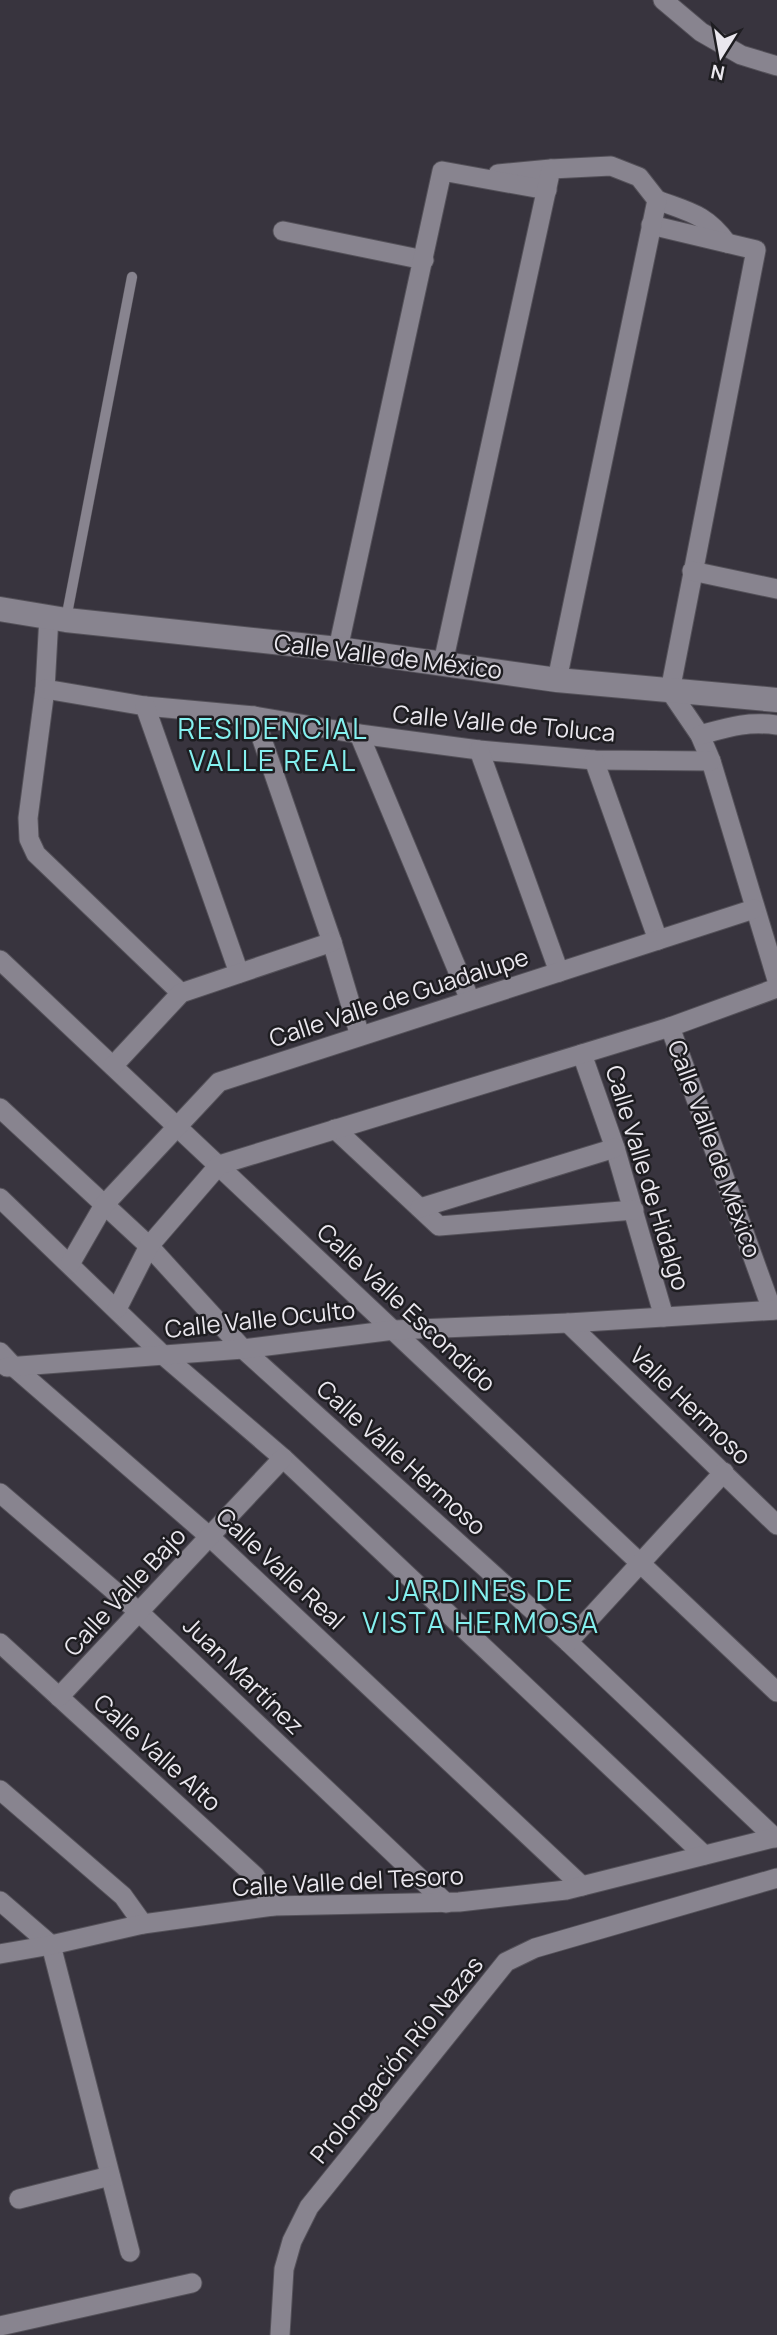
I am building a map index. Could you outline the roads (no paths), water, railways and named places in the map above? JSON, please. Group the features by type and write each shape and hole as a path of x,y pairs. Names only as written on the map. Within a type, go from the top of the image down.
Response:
{"street":[{"path":"663,0 701,32 741,55 777,66"},
{"path":"472,176 574,166 611,166 639,177 657,200 703,218 715,226 727,243"},
{"path":"443,663 551,169"},
{"path":"338,649 442,171 547,190"},
{"path":"557,680 657,200"},
{"path":"651,225 756,250 670,691 700,735 711,761 777,979"},
{"path":"283,231 424,260"},
{"path":"692,571 777,589"},
{"name":"Calle Valle de México","path":"0,609 57,618 338,649 557,680 777,700"},
{"path":"57,618 28,818 29,839 36,854 181,993"},
{"name":"Calle Valle de Toluca","path":"45,689 145,706 254,716 359,734 479,750 594,760 711,761"},
{"path":"145,706 239,974"},
{"path":"254,716 332,942 360,1036"},
{"path":"700,735 743,723 777,725"},
{"path":"359,734 470,1000"},
{"path":"479,750 559,972"},
{"path":"594,760 658,940"},
{"name":"Calle Valle de Guadalupe","path":"70,1264 104,1205 219,1082 754,909"},
{"path":"113,1066 181,993 332,942"},
{"name":"Calle Valle Escondido","path":"0,960 777,1692"},
{"path":"117,1309 149,1246 219,1165 670,1027 777,988"},
{"name":"Calle Valle de México","path":"670,1027 774,1310"},
{"name":"Calle Valle de Hidalgo","path":"582,1054 615,1148 664,1317"},
{"name":"Calle Valle Hermoso","path":"0,1108 149,1246 243,1349 568,1642 776,1838"},
{"path":"335,1129 439,1226 634,1210"},
{"path":"420,1208 615,1148"},
{"path":"0,1198 163,1355 283,1458 704,1855"},
{"name":"Calle Valle Oculto","path":"7,1367 243,1349 394,1330 568,1323 774,1310"},
{"name":"Valle Hermoso","path":"568,1323 777,1525"},
{"name":"Calle Valle Real","path":"0,1352 7,1367 210,1537 574,1888"},
{"name":"Calle Valle Bajo","path":"59,1697 283,1458"},
{"path":"568,1642 724,1472"},
{"name":"Juan Martínez","path":"0,1493 140,1613 446,1903"},
{"name":"Calle Valle Alto","path":"0,1643 255,1876 274,1906"},
{"path":"0,1790 123,1896 143,1924"},
{"name":"Calle Valle del Tesoro","path":"0,1954 143,1924 274,1906 446,1903 574,1888 776,1838"},
{"name":"Prolongación Río Nazas","path":"280,2335 284,2269 292,2241 309,2207 506,1962 535,1948 777,1878"},
{"path":"0,1901 51,1945 130,2252"},
{"path":"19,2199 110,2176"},
{"path":"0,2326 192,2283"}],"lane":[{"path":"57,618 132,278"}],"district":[{"name":"RESIDENCIAL VALLE REAL","path":"273,745"},
{"name":"JARDINES DE VISTA HERMOSA","path":"481,1607"}]}
